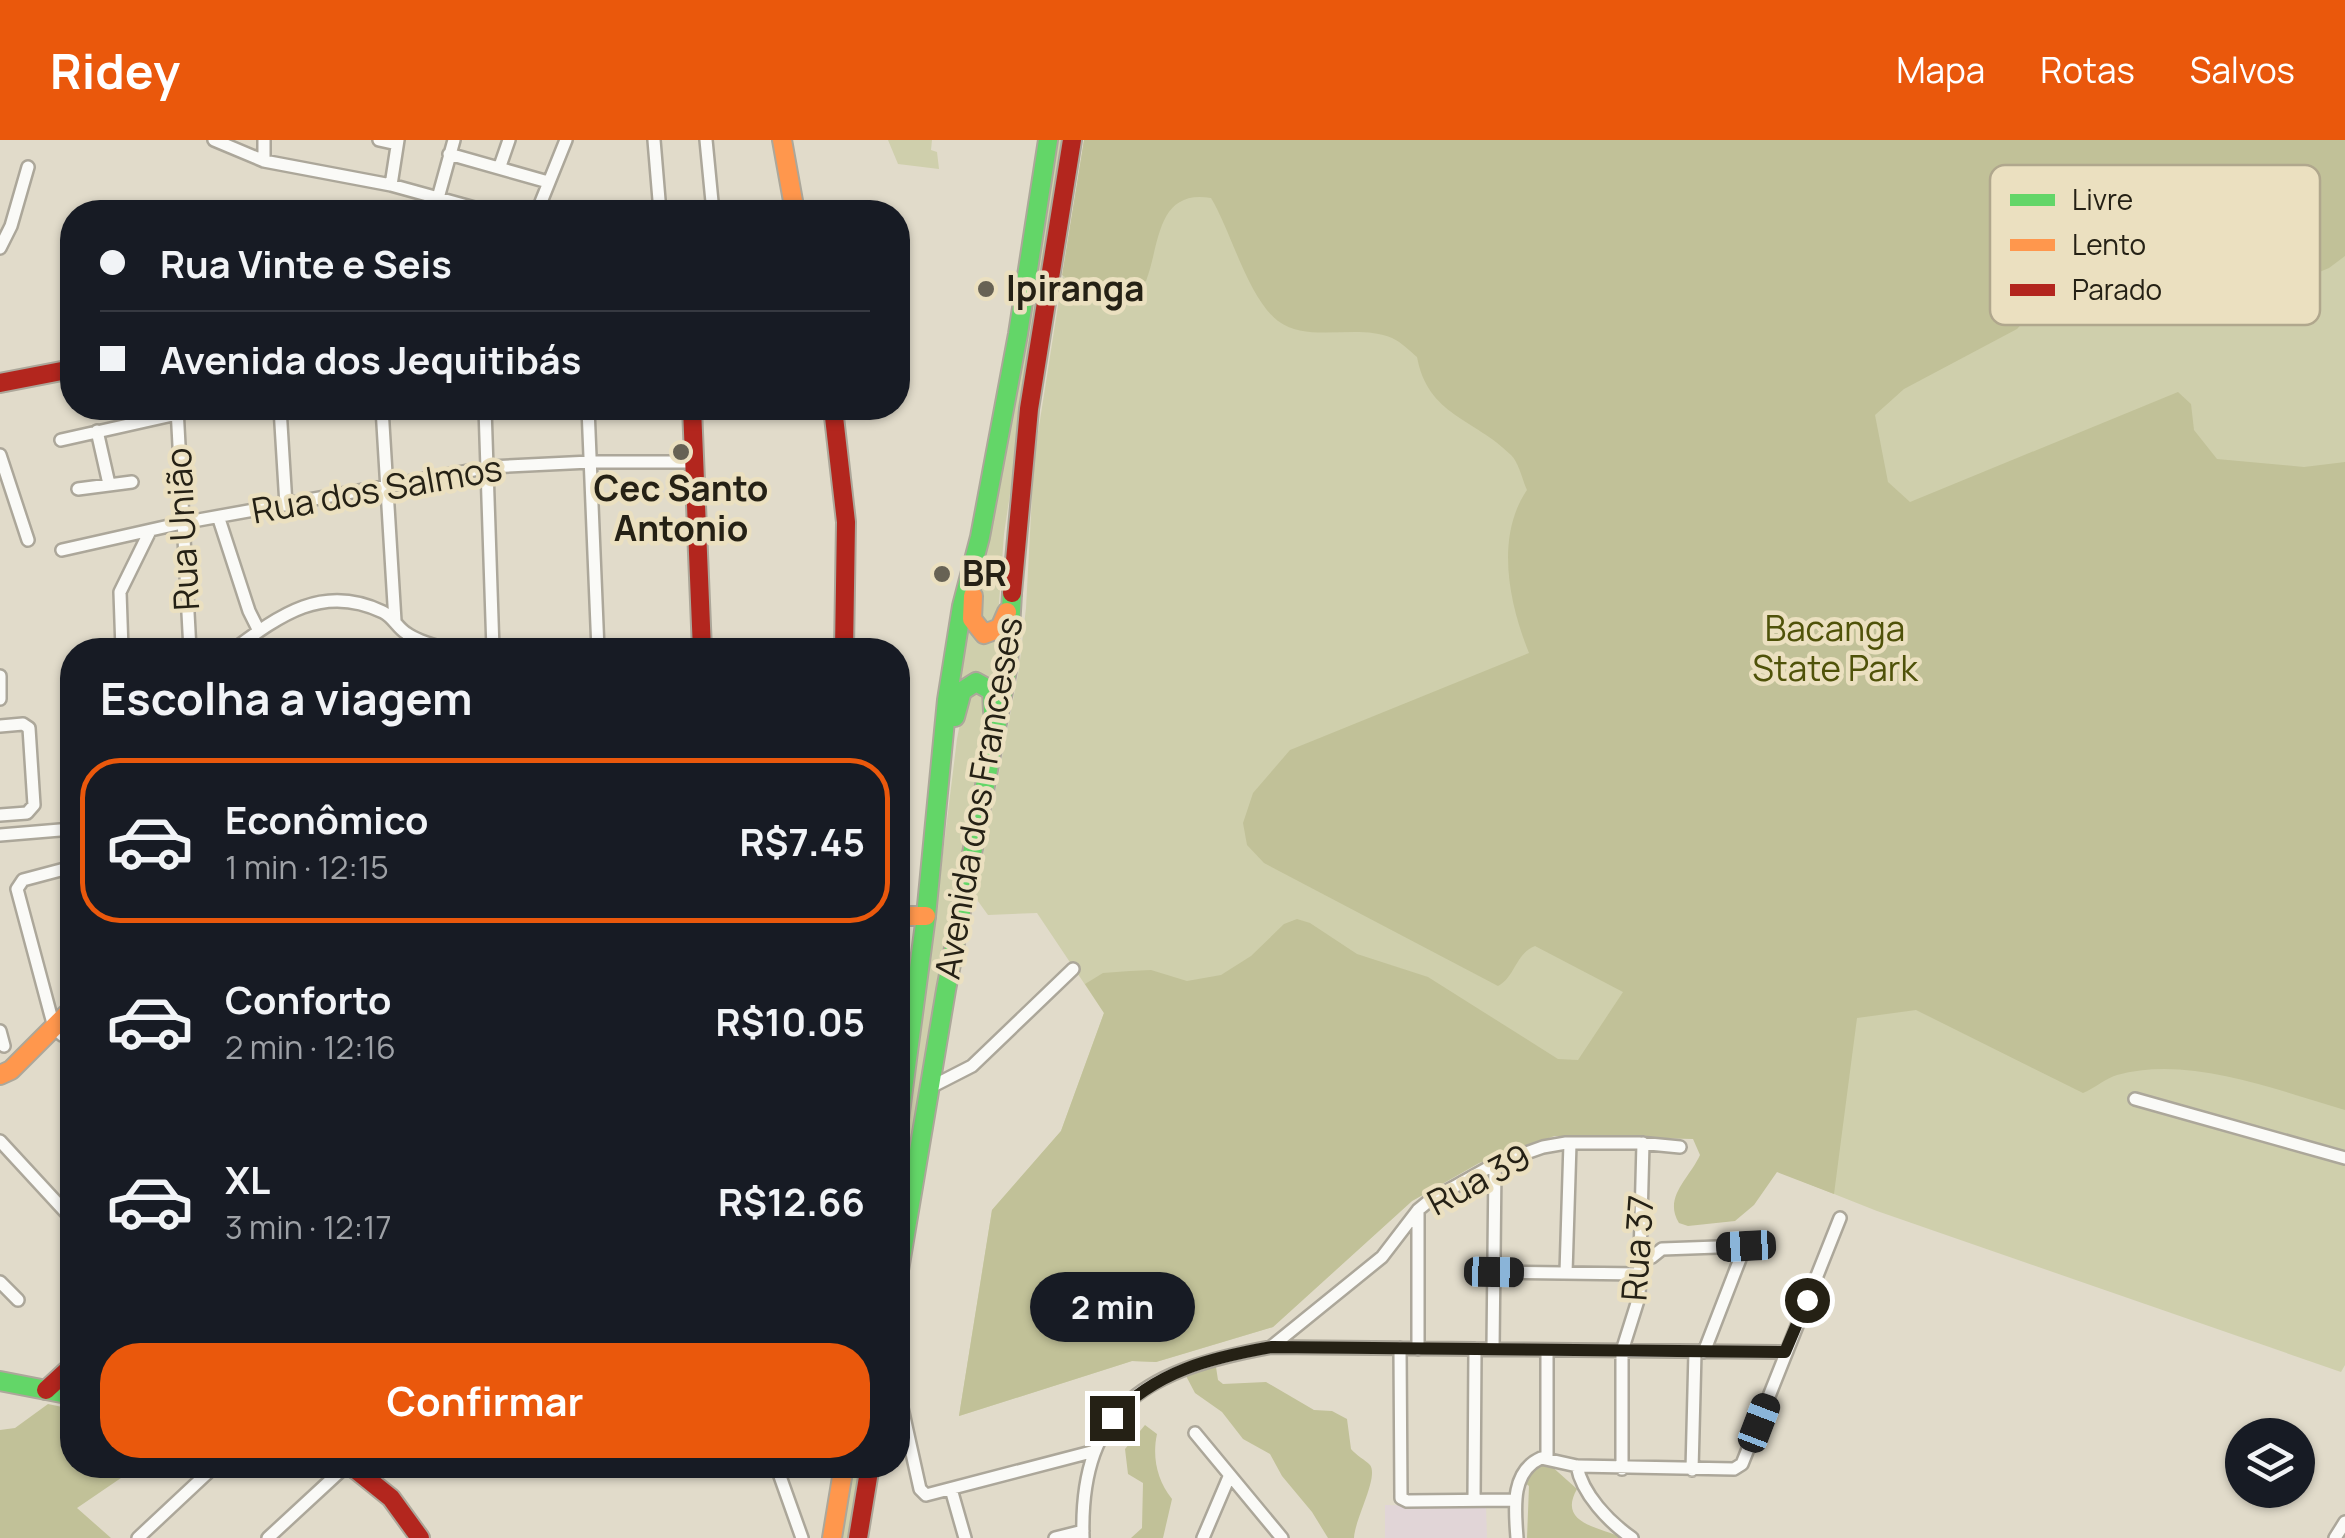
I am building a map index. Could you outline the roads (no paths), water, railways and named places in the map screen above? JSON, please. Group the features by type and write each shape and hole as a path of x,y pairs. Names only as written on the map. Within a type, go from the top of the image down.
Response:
{"main road":[{"path":"782,140 792,200"},
{"name":"Avenida dos Franceses","path":"910,1029 952,668 962,606 980,537 1048,140"},
{"name":"Avenida dos Franceses","path":"910,1203 1008,665 1016,527 1029,409 1072,140"},
{"path":"0,382 60,371"},
{"path":"693,420 702,638"},
{"path":"826,420 838,444"},
{"path":"835,420 846,522 844,638"},
{"path":"980,537 971,615 976,628 988,634 1000,629 1006,618 1016,527"},
{"path":"938,806 959,696 968,684 981,683 989,687 994,700 977,822"},
{"path":"910,916 926,916"},
{"path":"0,1075 60,1031"},
{"path":"0,1086 14,1080 60,1032"},
{"path":"46,1390 60,1377"},
{"path":"0,1381 60,1393"},
{"path":"367,1478 391,1498 420,1538"},
{"path":"832,1538 842,1478"},
{"path":"858,1538 868,1478"}],"street":[{"path":"214,140 264,162 391,185 445,200"},
{"path":"264,140 264,162"},
{"path":"379,140 398,142 391,185"},
{"path":"438,198 454,140"},
{"path":"500,166 509,140"},
{"path":"541,200 566,140"},
{"path":"654,140 659,200"},
{"path":"706,140 711,200"},
{"path":"449,154 548,182"},
{"path":"0,248 11,226 28,167"},
{"path":"61,440 139,420"},
{"name":"Rua União","path":"177,420 189,638"},
{"path":"281,420 286,505"},
{"path":"383,420 395,621"},
{"path":"487,420 493,638"},
{"path":"588,420 597,638"},
{"path":"97,430 109,484"},
{"path":"0,454 28,540"},
{"name":"Rua dos Salmos","path":"62,550 182,523 490,467 695,462"},
{"path":"78,489 132,482"},
{"path":"219,518 249,612 259,631"},
{"path":"122,638 120,592 150,531"},
{"path":"249,638 308,604 328,599 364,605 386,614 415,638"},
{"path":"0,676 0,699"},
{"path":"0,726 23,724 29,728 34,805 27,812 0,815"},
{"path":"0,835 60,829"},
{"path":"60,870 23,880 17,889 60,1020"},
{"path":"929,1088 972,1066 1074,969"},
{"path":"0,1031 4,1046"},
{"path":"2135,1099 2345,1158"},
{"path":"0,1141 60,1207"},
{"path":"1566,1273 1570,1143"},
{"name":"Rua 39","path":"1272,1347 1382,1257 1418,1210 1494,1164 1543,1146 1570,1143 1680,1147"},
{"name":"Rua 37","path":"1622,1468 1622,1351 1637,1309 1642,1274 1644,1143"},
{"path":"1493,1349 1494,1164"},
{"path":"1418,1210 1418,1348"},
{"path":"1517,1538 1514,1500 1528,1465 1547,1457 1577,1466 1622,1468 1734,1469 1742,1464 1840,1218"},
{"path":"1642,1258 1652,1257 1662,1249 1746,1246 1700,1352 1692,1470"},
{"path":"1494,1272 1642,1274"},
{"path":"0,1282 18,1300"},
{"path":"1055,1538 1083,1534 1085,1488 1094,1450 1106,1427 1122,1408 1163,1378 1199,1362 1272,1347 1785,1352"},
{"path":"1400,1348 1400,1494 1407,1501 1514,1500"},
{"path":"1474,1500 1476,1349"},
{"path":"1547,1457 1548,1350"},
{"path":"1195,1433 1282,1538"},
{"path":"910,1445 921,1492 928,1495 1094,1450"},
{"path":"1577,1466 1589,1494 1632,1538"},
{"path":"1203,1538 1229,1477"},
{"path":"138,1538 202,1478"},
{"path":"268,1538 335,1478"},
{"path":"781,1478 802,1538"},
{"path":"951,1490 965,1538"},
{"path":"2335,1538 2345,1522"}],"place":[{"name":"Ipiranga","path":"986,289"},
{"name":"Cec Santo Antonio","path":"681,452"},
{"name":"BR","path":"942,574"}],"park label":[{"name":"Bacanga State Park","path":"1835,649"}]}
